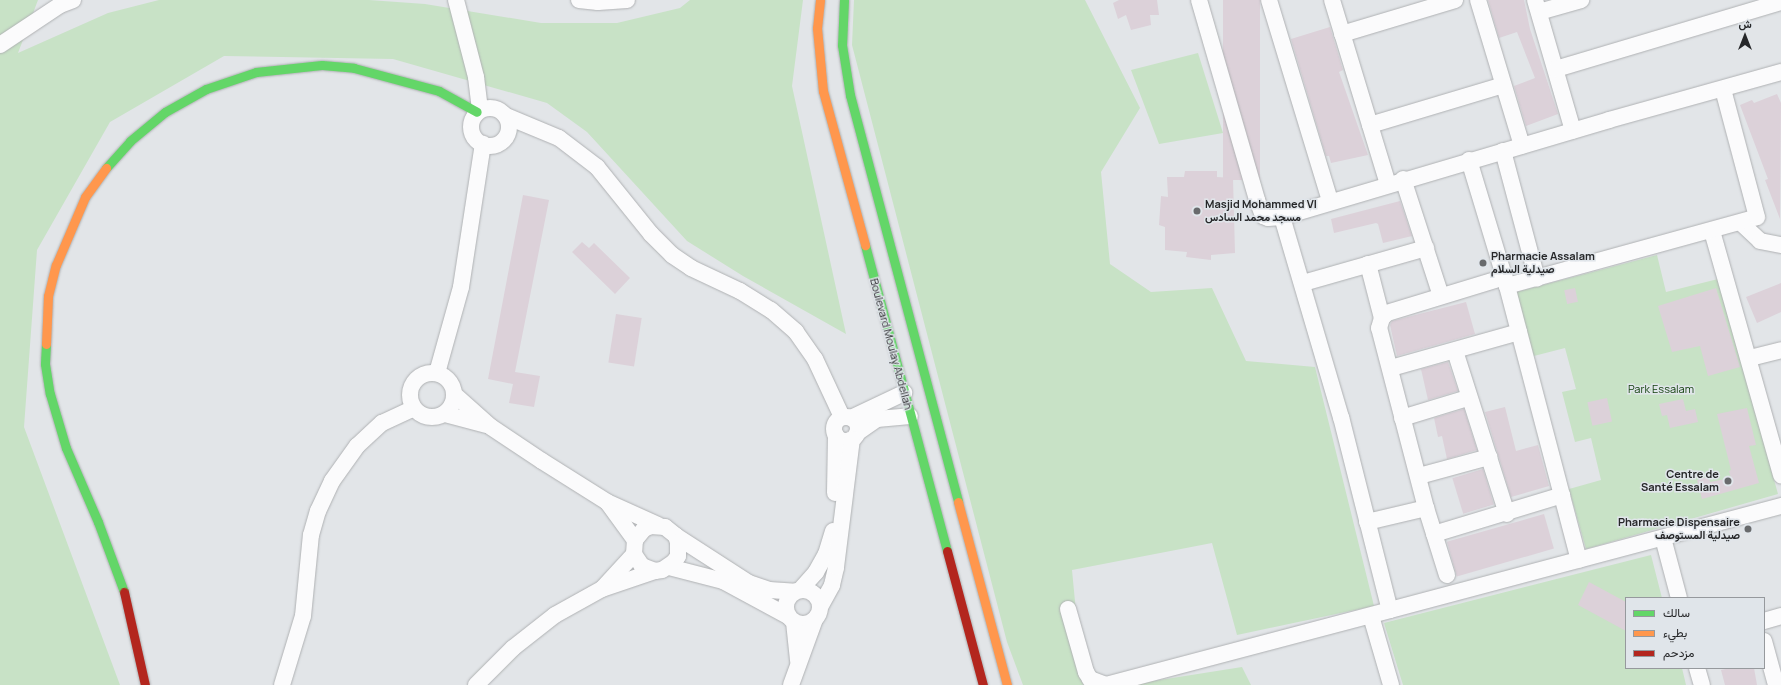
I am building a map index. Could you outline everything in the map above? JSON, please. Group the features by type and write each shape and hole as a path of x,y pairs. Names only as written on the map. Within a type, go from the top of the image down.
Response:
{"main road":[{"name":"Boulevard Moulay Abdellah","path":"820,0 816,28 823,91 983,685"},
{"path":"844,0 842,44 850,95 1007,685"},
{"path":"145,685 125,595 98,522 66,448 50,394 45,364 48,296 56,265 85,197 105,169 130,141 165,112 206,89 256,72 322,65 354,68 393,77 438,91"}],"street":[{"path":"456,0 476,77 476,116 474,137 483,144 495,145 507,133"},
{"path":"579,0 598,2 626,0"},
{"path":"1199,0 1260,210 1268,218 1282,217 1330,201 1470,160 1781,72"},
{"path":"1269,0 1330,201"},
{"path":"1332,0 1370,125 1426,248 1441,296"},
{"path":"1342,34 1455,0"},
{"path":"1478,0 1522,146"},
{"path":"1573,131 1537,6 1581,0"},
{"path":"0,45 63,2"},
{"path":"1556,69 1781,2"},
{"path":"476,77 501,113 507,133"},
{"path":"1370,125 1503,85"},
{"path":"1382,318 1394,311 1441,296 1506,282 1537,279 1754,220 1758,214 1723,89"},
{"path":"438,91 476,116 501,113 559,138 597,167 651,234 672,255 691,268 771,310 796,332 815,359 847,418 858,428 855,436 836,567 832,585 818,613 791,685"},
{"path":"507,133 559,138"},
{"path":"437,373 461,287 483,144"},
{"path":"1503,151 1537,279"},
{"path":"1470,160 1506,282 1579,560"},
{"path":"1282,217 1303,282 1341,417 1390,610"},
{"path":"1741,223 1760,241 1781,245"},
{"path":"1712,231 1750,358 1781,475"},
{"path":"1303,282 1426,248"},
{"path":"1368,264 1382,318 1379,328 1402,418 1419,476 1426,508 1447,575"},
{"path":"1390,368 1519,332"},
{"path":"1750,358 1781,350"},
{"path":"1455,351 1468,398 1507,514"},
{"path":"455,395 450,409 439,417 425,416 414,408 410,393 416,380 429,373 437,373 448,379 455,395 491,427 607,502 665,527 676,536 749,583 769,590 812,593 818,599 818,613 807,624 791,619 723,581 642,566 635,547 607,502"},
{"path":"798,667 787,600 816,572 832,540 836,435 834,427 847,418 904,393"},
{"path":"1402,418 1468,398"},
{"path":"282,685 303,616 311,535 318,511 326,493 357,446 382,423 414,408"},
{"path":"445,414 491,427"},
{"path":"836,435 843,440 855,436 877,419 910,416"},
{"path":"1419,476 1489,457"},
{"path":"1434,534 1507,514 1562,495"},
{"path":"1068,609 1086,672 1090,679 1106,685 1371,616 1781,506"},
{"path":"1367,522 1426,508"},
{"path":"602,589 635,547 644,529 658,525"},
{"path":"476,685 513,648 555,615 602,589 662,569 678,556 679,549 676,536"},
{"path":"1663,538 1679,597"},
{"path":"1371,616 1391,685"},
{"path":"1765,621 1781,616"},
{"path":"1765,645 1776,685"},
{"path":"1697,669 1702,685"}],"green space":[{"path":"0,0 38,0 18,53 108,13 159,0 369,0 425,4 541,23 617,23 680,8 690,0 803,0 792,86 846,334 743,276 687,241 587,132 547,103 393,59 224,56 110,122 37,250 24,427 120,685 0,685"},
{"path":"854,0 1085,0 1140,108 1101,172 1110,264 1151,292 1212,288 1246,361 1315,367 1374,606 1237,635 1212,543 1072,570 1083,685 1023,685 1007,642 852,45"},
{"path":"1198,53 1223,133 1159,144 1131,70"},
{"name":"Park Essalam","path":"1657,255 1666,292 1718,279 1778,494 1586,549 1569,489 1601,480 1591,438 1575,442 1562,392 1576,389 1565,348 1530,357 1513,293"},
{"path":"1651,555 1662,597 1625,597 1625,669 1682,669 1686,685 1403,685 1384,623"},
{"path":"1242,667 1251,685 1128,685"}],"building":[{"path":"1119,0 1157,0 1159,15 1150,15 1151,25 1131,30 1126,15 1118,19 1113,3"},
{"path":"1223,0 1260,0 1260,180 1223,180"},
{"path":"1488,0 1524,0 1530,29 1558,114 1526,126 1514,86 1535,78 1517,32 1499,38"},
{"path":"1330,27 1343,70 1339,72 1368,155 1331,163 1329,156 1326,156 1291,39"},
{"path":"1777,94 1781,103 1780,219 1765,180 1768,179 1740,105 1752,100 1754,103"},
{"name":"Masjid Mohammed VI مسجد محمد السادس","path":"1185,171 1217,171 1217,177 1233,178 1235,253 1211,255 1211,260 1186,257 1187,252 1165,250 1165,227 1159,225 1161,196 1168,197 1167,177 1184,177"},
{"path":"523,195 549,200 515,372 540,376 534,407 509,403 513,384 488,379"},
{"path":"1400,201 1412,236 1383,243 1378,224 1376,223 1334,233 1331,219"},
{"path":"582,242 589,248 594,243 630,278 615,294 572,252"},
{"path":"1781,283 1781,312 1757,323 1746,297"},
{"path":"1575,288 1578,302 1567,304 1564,290"},
{"path":"1716,288 1740,367 1708,376 1700,346 1672,352 1658,306"},
{"path":"1466,302 1475,334 1397,356 1390,325 1392,321"},
{"path":"616,314 642,318 634,366 608,362"},
{"path":"1448,362 1458,391 1428,400 1421,369"},
{"path":"1607,398 1612,421 1592,426 1587,402"},
{"path":"1683,399 1686,411 1695,409 1698,422 1670,428 1667,415 1662,416 1659,404"},
{"path":"1505,407 1516,451 1538,445 1549,486 1511,497 1485,412"},
{"path":"1747,408 1756,445 1749,446 1759,483 1702,499 1697,480 1709,476 1710,482 1731,478 1729,471 1731,470 1717,414"},
{"path":"1464,409 1477,450 1447,459 1442,436 1438,437 1434,418"},
{"path":"1483,469 1494,504 1463,514 1452,478"},
{"path":"1544,514 1554,549 1457,576 1447,542"},
{"path":"1589,582 1625,601 1625,630 1578,605"},
{"path":"1754,669 1757,685 1725,685 1721,670"}],"traffic: fast":[{"path":"844,0 842,45 850,95 958,502"},
{"path":"106,168 130,141 165,112 206,89 256,72 322,65 354,68 439,91 477,112"},
{"path":"865,245 947,551"},
{"path":"46,344 45,364 50,394 66,448 98,522 124,592"}],"traffic: slow":[{"path":"820,0 817,28 823,91 865,245"},
{"path":"46,344 48,296 56,265 85,197 106,168"},
{"path":"958,502 1007,685"}],"traffic: jam":[{"path":"947,551 983,685"},
{"path":"124,592 145,685"}],"place":[{"name":"Masjid Mohammed VI مسجد محمد السادس","path":"1197,211"},
{"name":"Pharmacie Assalam صيدلية السلام","path":"1483,263"},
{"name":"Centre de Santé Essalam","path":"1728,481"},
{"name":"Pharmacie Dispensaire صيدلية المستوصف","path":"1748,529"}]}
